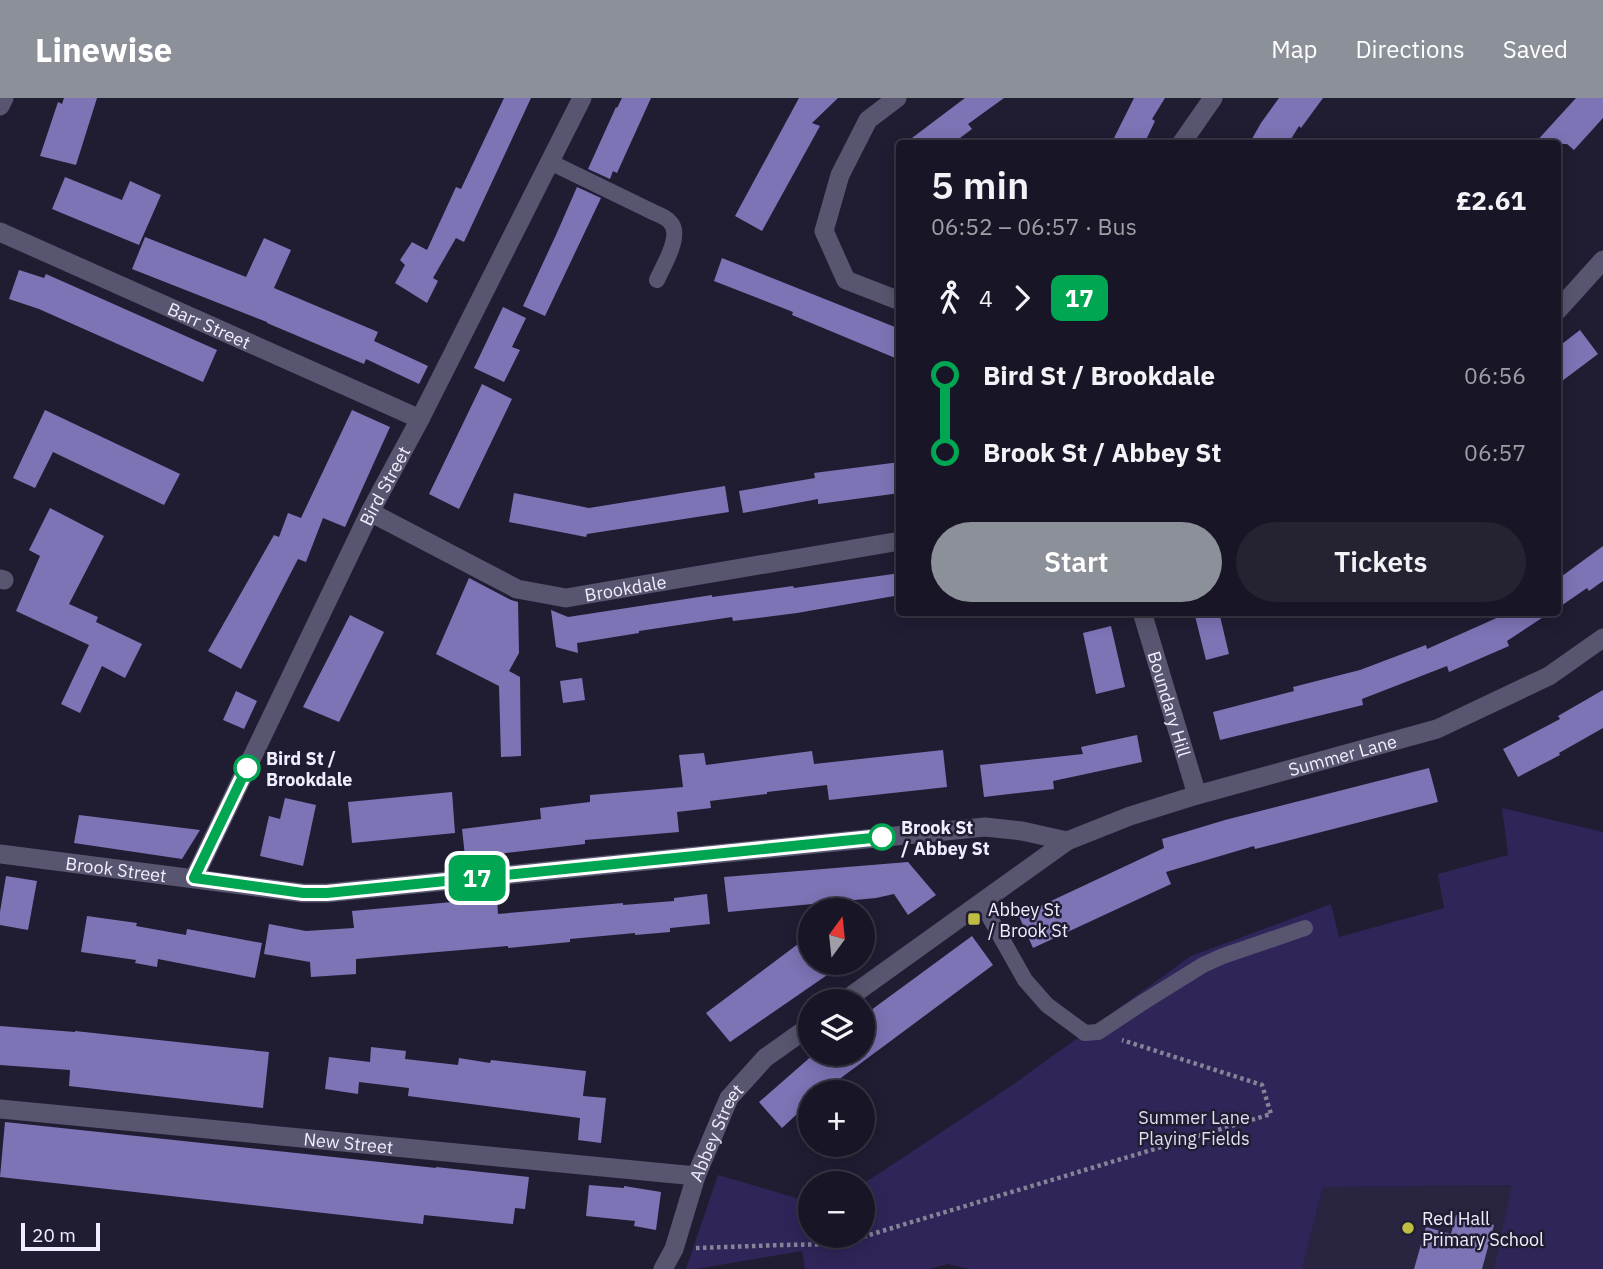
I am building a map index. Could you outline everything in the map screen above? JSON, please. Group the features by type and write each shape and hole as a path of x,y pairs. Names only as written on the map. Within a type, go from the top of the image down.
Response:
{"street":[{"path":"0,106 4,98"},
{"name":"Bird Street","path":"194,878 370,512 420,419 582,98"},
{"path":"896,299 846,280 824,231 840,175 868,120 897,98"},
{"path":"1184,140 1213,98"},
{"name":"Barr Street","path":"0,232 420,419"},
{"path":"1561,307 1603,260"},
{"name":"Brookdale","path":"370,512 517,589 566,598 896,542"},
{"name":"Boundary Hill","path":"1143,616 1197,795"},
{"name":"Summer Lane","path":"1067,841 1130,816 1197,795 1437,729 1549,676 1603,638"},
{"name":"Brook Street","path":"0,854 303,893 327,893 985,827 1022,831 1067,841"},
{"path":"861,989 1067,841"},
{"name":"Abbey Street","path":"663,1269 674,1249 696,1176 729,1098 765,1058 798,1035"},
{"name":"New Street","path":"0,1109 696,1176"}],"lane":[{"path":"550,162 671,222 675,239 657,280"},
{"path":"981,902 1025,980 1047,1005 1085,1033 1098,1032 1203,965 1305,928"}],"path":[{"path":"674,1249 839,1244 1271,1114 1262,1085 1098,1032"}],"shaded area":[{"name":"Red Hall Primary School","path":"1513,1185 1494,1269 1302,1269 1323,1187"}],"green space":[{"name":"Summer Lane Playing Fields","path":"1502,808 1603,832 1603,1269 1494,1269 1512,1185 1323,1187 1302,1269 970,1269 948,1264 929,1269 805,1269 802,1251 686,1269 718,1175 798,1198 798,1248 875,1248 875,1176 1014,1084 1191,956 1331,904 1339,937 1444,908 1438,874 1508,855"}],"building":[{"path":"64,98 97,98 76,165 40,156 58,102 62,104"},
{"path":"504,98 531,98 464,242 456,238 433,278 438,281 427,303 395,283 405,265 400,260 412,242 427,250 456,187 461,189"},
{"path":"622,98 651,98 617,173 613,171 610,179 588,169"},
{"path":"799,98 838,98 812,123 820,126 762,231 735,216"},
{"path":"965,98 1004,98 968,124 972,129 957,140 909,140"},
{"path":"1134,98 1165,98 1152,119 1155,121 1146,140 1113,140"},
{"path":"1279,98 1323,98 1290,140 1251,140"},
{"path":"1576,98 1603,98 1603,118 1574,150 1567,144 1561,144 1561,140 1538,140"},
{"path":"65,177 122,200 130,181 161,195 139,245 52,209"},
{"path":"577,187 601,198 545,316 523,306"},
{"path":"145,237 246,277 264,238 291,250 274,288 378,332 374,341 428,366 419,384 366,359 364,364 267,322 132,269"},
{"path":"722,258 896,327 896,358 792,315 793,312 714,281"},
{"path":"19,270 44,278 46,274 217,350 203,382 39,309 9,299"},
{"path":"503,307 526,318 512,347 520,350 504,382 474,368"},
{"path":"1580,330 1598,354 1561,382 1561,345"},
{"path":"482,384 512,399 459,509 429,494"},
{"path":"45,410 180,474 164,505 53,452 35,488 13,478"},
{"path":"352,410 390,427 345,527 323,518 306,562 298,559 241,669 208,651 274,535 279,537 288,513 301,518"},
{"path":"896,463 896,494 818,504 818,499 743,513 739,491 815,478 814,473"},
{"path":"725,486 729,512 587,534 586,537 509,522 514,493 589,508"},
{"path":"50,508 104,536 69,604 98,617 96,622 142,644 125,678 102,666 80,713 61,704 89,645 16,611 40,556 29,550"},
{"path":"1603,546 1603,581 1589,591 1587,588 1561,606 1561,577"},
{"path":"896,574 896,596 797,613 733,621 732,617 639,631 577,643 578,653 556,647 551,610 568,617 712,595 794,588"},
{"path":"469,578 518,602 519,653 509,671 520,677 521,756 501,757 499,686 436,654"},
{"path":"350,615 384,632 339,722 303,707"},
{"path":"1195,616 1220,616 1229,654 1206,660"},
{"path":"1501,616 1545,616 1507,641 1509,646 1449,672 1447,666 1362,699 1363,705 1220,740 1213,712 1294,691 1293,687 1360,670 1426,645 1427,649"},
{"path":"1111,626 1125,687 1096,694 1083,633"},
{"path":"582,678 585,700 563,703 560,681"},
{"path":"1603,690 1603,728 1518,777 1503,749 1560,719 1558,716"},
{"path":"236,691 257,701 244,729 223,720"},
{"path":"1137,735 1142,762 1053,781 1054,789 984,797 980,765 1083,754 1081,747"},
{"path":"943,750 947,787 829,800 827,785 767,792 710,801 711,808 677,812 679,832 585,840 585,844 465,856 462,829 541,819 540,808 590,802 590,795 683,787 679,755 704,753 706,765 812,751 814,764"},
{"path":"1429,768 1438,802 1255,849 1254,846 1166,872 1171,884 1033,948 1019,916 1164,848 1162,839 1225,820"},
{"path":"452,792 455,833 352,843 348,802"},
{"path":"285,798 316,805 303,866 260,856 269,816 280,819"},
{"path":"79,815 200,830 182,859 74,843"},
{"path":"908,862 936,895 908,915 894,894 875,898 798,898 798,905 728,912 724,877"},
{"path":"6,876 37,881 28,930 0,925"},
{"path":"707,894 710,924 670,928 670,932 356,959 356,974 311,977 310,962 264,954 269,924 306,931 354,928 352,911 497,898 498,914 674,901 674,898"},
{"path":"87,916 137,923 136,926 186,935 187,929 262,943 255,978 158,959 157,967 135,963 136,960 81,952"},
{"path":"972,936 993,965 875,1053 875,1007"},
{"path":"798,944 798,975 827,975 807,989 798,989 798,995 730,1042 706,1013"},
{"path":"0,1026 75,1031 269,1052 263,1108 69,1086 70,1070 0,1065"},
{"path":"371,1047 406,1051 405,1059 458,1065 459,1058 586,1071 583,1096 606,1098 601,1143 578,1140 580,1118 408,1096 409,1088 359,1082 358,1094 325,1089 329,1057 370,1062"},
{"path":"800,1066 857,1066 838,1080 798,1080 798,1113 782,1128 759,1102"},
{"path":"5,1122 529,1177 525,1209 515,1208 513,1224 424,1215 423,1224 0,1177"},
{"path":"589,1185 624,1186 661,1192 656,1230 634,1226 635,1221 586,1216"},
{"path":"1456,1215 1494,1225 1482,1269 1414,1269 1426,1227 1451,1234"}],"bus line":[{"name":"17","path":"247,768 194,878 303,893 327,893 882,837"}],"place":[{"name":"Bird St / Brookdale","path":"247,768"},
{"name":"Brook St / Abbey St","path":"882,837"},
{"name":"Abbey St / Brook St","path":"974,919"},
{"name":"Red Hall Primary School","path":"1408,1228"}]}
